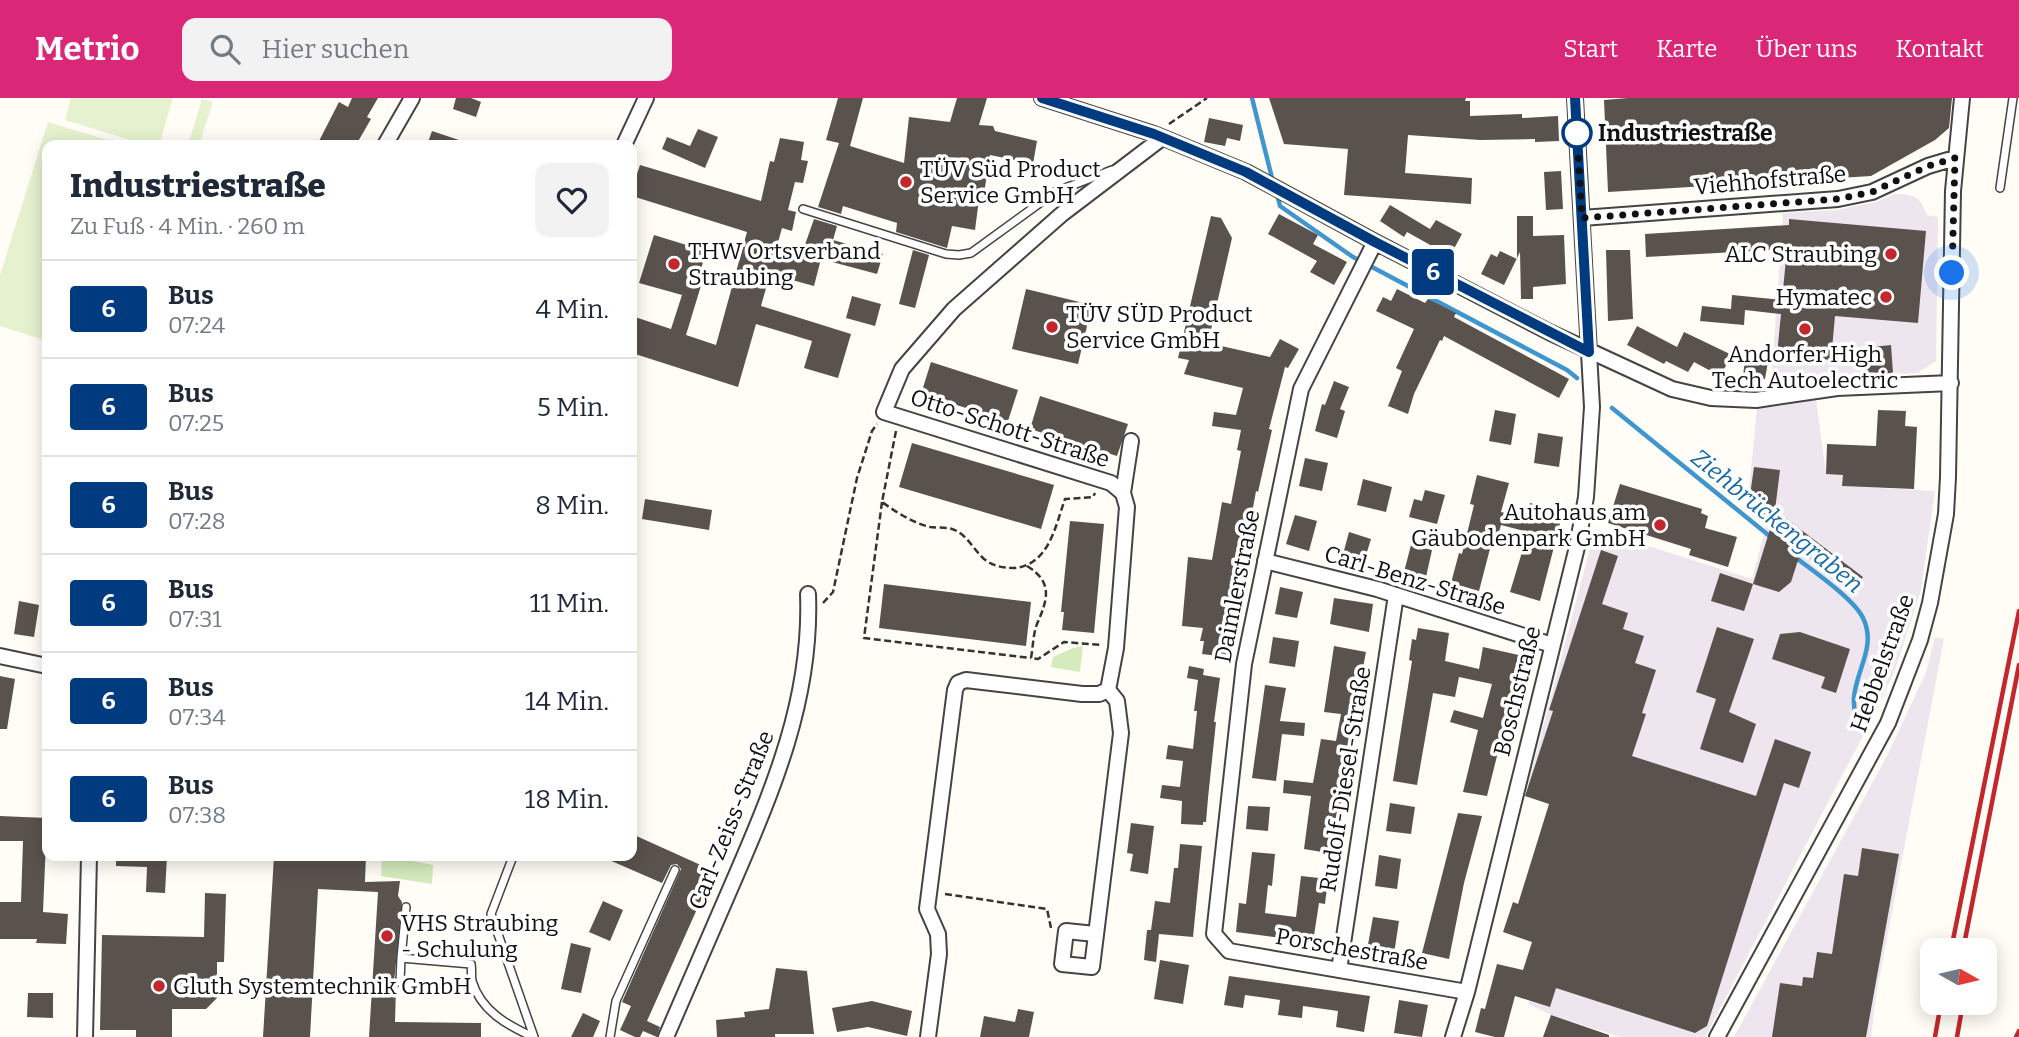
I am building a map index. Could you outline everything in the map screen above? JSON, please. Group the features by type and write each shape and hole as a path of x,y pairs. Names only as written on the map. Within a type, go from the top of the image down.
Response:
{"street":[{"path":"389,140 412,98"},
{"path":"626,140 646,98"},
{"path":"1042,98 1211,156 1285,192 1375,242 1589,352 1691,395 1733,400 1784,397 1837,388 1951,383"},
{"path":"1575,98 1589,352"},
{"name":"Hebbelstraße","path":"1717,1037 1883,733 1920,640 1946,514 1955,158 1962,98"},
{"path":"891,414 902,369 954,309 1062,214 1158,136"},
{"name":"Viehhofstraße","path":"1582,218 1838,199 1872,192 1928,166 1955,158"},
{"name":"Daimlerstraße","path":"1229,951 1214,934 1242,675 1265,561 1301,388 1375,242"},
{"name":"Boschstraße","path":"1453,1037 1467,992 1577,547 1586,497 1592,407 1589,352"},
{"name":"Otto-Schott-Straße","path":"891,414 1111,483 1123,493 1127,507 1126,535 1116,648 1108,690"},
{"path":"1123,493 1131,441"},
{"name":"Carl-Benz-Straße","path":"1265,561 1396,595 1552,645"},
{"name":"Carl-Zeiss-Straße","path":"666,1037 784,760 802,683 809,612 808,594"},
{"name":"Rudolf-Diesel-Straße","path":"1339,970 1396,595"},
{"path":"0,656 42,665"},
{"path":"928,1037 939,954 938,934 927,909 958,683 966,680 979,681 1082,694 1099,694 1108,690 1117,701 1121,733 1091,967 1062,964 1066,931 1095,934"},
{"path":"85,1037 89,861"},
{"name":"Porschestraße","path":"1229,951 1467,992"}],"lane":[{"path":"2000,188 2013,98"},
{"path":"803,209 959,256 971,253 1055,192 1122,166"},
{"path":"511,861 491,914 534,1037"},
{"path":"610,1037 616,1001 675,870"},
{"path":"400,982 406,907"},
{"path":"401,958 471,964 472,981 488,1011 512,1027 534,1037"}],"path":[{"path":"1158,136 1207,98"},
{"path":"891,414 864,638 1038,659 1064,642 1116,648"},
{"path":"809,612 827,601 833,592 857,478 872,431 891,414"},
{"path":"882,502 928,526 952,529 968,539 982,557 994,566 1027,566 1044,553 1065,499 1093,497 1099,480"},
{"path":"1027,566 1039,573 1046,592 1043,616 1037,625 1031,658"},
{"path":"930,892 980,897 1047,909 1051,930 1066,931"}],"shaded area":[{"path":"1895,194 1915,197 1921,202 1927,215 1938,217 1936,361 1918,373 1826,378 1771,387 1783,213 1837,210 1879,201"},
{"path":"1816,400 1826,473 1843,475 1843,486 1935,491 1921,590 1895,670 1705,1037 1621,1037 1551,1015 1528,1004 1590,817 1525,796 1595,529 1752,579 1766,526 1747,511 1757,408"},
{"path":"1935,637 1944,639 1876,996 1871,1037 1734,1037 1888,754 1926,672"}],"green space":[{"path":"71,98 173,98 160,140 131,140 65,120"},
{"path":"202,99 213,102 201,140 190,140"},
{"path":"48,122 107,140 42,140"},
{"path":"42,141 42,339 0,326 0,275"},
{"path":"1083,646 1080,672 1051,667 1053,657"},
{"path":"382,861 413,861 433,865 432,884 381,876"}],"building":[{"path":"352,98 378,98 367,117 371,119 359,140 320,140 339,102 348,107"},
{"path":"456,98 471,98 481,102 476,117 453,109"},
{"name":"TÜV Süd Product Service GmbH","path":"838,98 863,98 850,146 904,163 909,117 950,122 957,98 987,98 979,125 993,126 995,131 1037,141 1033,164 990,155 983,200 979,199 975,230 952,226 947,248 896,232 897,223 843,206 841,214 818,207 839,143 826,140"},
{"path":"1269,98 1466,98 1465,101 1470,101 1470,116 1558,116 1559,141 1480,140 1408,135 1405,173 1472,178 1471,204 1344,195 1348,149 1284,144"},
{"path":"1952,98 1949,128 1935,140 1871,176 1608,192 1604,100"},
{"path":"1209,118 1243,125 1240,141 1227,138 1225,146 1204,142"},
{"path":"698,129 718,137 705,168 662,149 667,137 690,146"},
{"path":"432,131 459,140 429,140"},
{"path":"780,138 804,142 801,160 808,161 803,183 795,182 788,210 796,212 792,231 782,228 775,253 800,259 814,219 837,226 833,240 883,254 877,274 821,259 814,286 770,274 761,306 851,334 838,378 804,368 812,341 756,324 738,387 637,355 637,318 671,329 682,295 639,283 654,235 706,251 699,277 703,279 686,335 716,345 747,232 637,198 637,174 640,165 761,201 770,161 774,162"},
{"path":"1561,171 1563,209 1546,210 1544,172"},
{"path":"1390,205 1430,229 1436,220 1462,234 1450,256 1407,232 1404,237 1380,221"},
{"path":"1279,214 1318,235 1313,244 1347,262 1334,285 1310,272 1317,261 1268,234"},
{"path":"1211,216 1221,218 1232,238 1208,343 1270,357 1280,339 1299,349 1288,368 1285,367 1269,429 1272,430 1258,492 1256,491 1226,657 1202,654 1204,641 1200,641 1203,628 1182,626 1188,557 1212,560 1222,502 1231,504 1241,451 1237,450 1241,430 1212,426 1214,412 1236,415 1243,388 1184,374 1189,360 1178,358"},
{"path":"1517,216 1533,216 1533,236 1564,235 1566,284 1533,287 1533,299 1521,299 1520,252 1517,258"},
{"path":"1789,219 1926,231 1918,323 1835,316 1831,360 1777,355 1781,314 1745,310 1744,325 1700,321 1702,306 1731,309 1732,295 1782,300 1787,249 1646,257 1645,234 1789,225"},
{"path":"913,250 929,255 915,308 899,304"},
{"path":"1606,250 1630,250 1633,319 1608,321"},
{"path":"1500,251 1517,259 1504,285 1481,274 1491,254 1497,257"},
{"name":"TÜV SÜD Product Service GmbH","path":"1026,289 1092,305 1078,364 1012,349"},
{"path":"1397,289 1425,303 1428,299 1456,313 1454,317 1569,379 1559,398 1444,336 1414,394 1408,414 1388,406 1402,371 1396,368 1414,329 1376,311 1383,297 1391,301"},
{"path":"852,296 881,304 875,326 846,318"},
{"path":"1637,326 1677,347 1684,332 1732,355 1720,376 1694,362 1688,372 1666,361 1664,364 1627,345"},
{"path":"1891,345 1893,373 1864,375 1862,348"},
{"path":"1746,352 1769,356 1765,379 1743,376"},
{"path":"931,362 1018,390 1008,421 921,394"},
{"path":"1334,381 1349,387 1340,409 1345,411 1337,438 1315,431 1322,404 1325,405"},
{"path":"1040,396 1128,424 1117,456 1030,429"},
{"path":"1495,410 1516,414 1511,445 1489,441"},
{"path":"1878,410 1906,411 1905,426 1917,427 1914,489 1842,486 1843,475 1826,474 1827,444 1876,446"},
{"path":"1538,433 1563,437 1559,467 1534,463"},
{"path":"912,443 1054,485 1041,529 899,487"},
{"path":"1305,458 1328,463 1322,491 1299,486"},
{"path":"1754,467 1780,470 1775,510 1863,577 1852,591 1801,551 1791,582 1779,592 1753,584 1771,526 1748,509"},
{"path":"1477,475 1509,483 1501,512 1526,518 1530,503 1563,512 1540,601 1510,592 1528,532 1501,525 1496,542 1492,541 1479,591 1451,583 1459,553 1462,554 1474,505 1470,504"},
{"path":"1363,479 1392,487 1386,512 1357,505"},
{"name":"Autohaus am Gäubodenpark GmbH","path":"1620,484 1702,509 1701,513 1708,516 1705,528 1737,537 1728,567 1689,555 1691,549 1608,523"},
{"path":"1425,490 1445,495 1437,524 1409,517 1414,499 1422,501"},
{"path":"645,499 712,510 709,530 642,519"},
{"path":"1295,515 1317,521 1309,551 1286,544"},
{"path":"1070,521 1104,524 1094,633 1062,630 1064,612 1061,612"},
{"path":"1349,532 1371,539 1363,565 1342,558"},
{"path":"1411,545 1432,550 1426,577 1404,572"},
{"path":"1601,550 1618,556 1602,604 1628,613 1623,629 1644,636 1635,663 1656,670 1642,713 1646,714 1632,756 1756,796 1775,739 1811,752 1799,788 1784,783 1707,1026 1695,1033 1556,988 1550,1007 1515,996 1504,1037 1495,1037 1475,1032 1481,1008 1485,1009 1497,964 1523,970 1532,942 1503,932 1513,902 1518,904 1549,804 1525,796 1553,711 1549,710"},
{"path":"1720,573 1753,584 1744,611 1711,601"},
{"path":"884,584 1031,602 1026,646 879,628"},
{"path":"1280,587 1303,592 1297,618 1275,614"},
{"path":"1334,598 1373,604 1369,632 1330,624"},
{"path":"19,601 39,605 34,637 14,634"},
{"path":"1717,627 1754,639 1729,712 1756,724 1743,763 1700,749 1716,699 1696,692"},
{"path":"1418,628 1449,633 1445,661 1479,669 1483,647 1523,656 1513,700 1516,701 1508,729 1504,728 1487,796 1463,792 1478,730 1450,722 1454,710 1483,718 1492,684 1459,677 1455,697 1433,693 1417,785 1393,781 1412,661 1409,660 1412,639 1416,640"},
{"path":"1800,632 1850,649 1836,693 1821,688 1825,677 1772,659 1780,634"},
{"path":"1273,637 1299,641 1295,667 1269,663"},
{"path":"1334,646 1366,652 1351,731 1334,854 1304,849 1311,796 1283,793 1284,780 1313,783 1321,739 1336,741 1341,714 1324,712"},
{"path":"1189,666 1204,669 1203,675 1220,678 1206,822 1203,822 1203,825 1181,824 1182,801 1160,798 1162,785 1180,787 1183,761 1166,759 1168,745 1193,749 1198,680 1187,678"},
{"path":"0,676 15,679 7,729 0,729"},
{"path":"1265,685 1286,688 1280,721 1305,723 1304,736 1282,734 1276,781 1252,778"},
{"path":"1390,803 1415,807 1411,834 1386,831"},
{"path":"1248,806 1270,807 1268,831 1246,829"},
{"path":"1458,813 1482,816 1464,883 1449,959 1422,953"},
{"path":"0,816 42,818 42,861 45,861 43,912 68,914 66,944 36,943 37,939 0,939 0,902 21,902 23,841 0,841"},
{"path":"1131,823 1154,826 1148,874 1130,871 1133,854 1127,853"},
{"path":"637,836 714,871 647,1021 660,1027 657,1037 643,1031 640,1037 635,1037 620,1030 631,1006 622,1002 681,869 677,864 671,865 662,883 611,861 637,861"},
{"path":"1180,844 1202,846 1193,937 1159,934 1156,962 1144,960 1147,930 1151,930 1155,901 1170,903"},
{"path":"1862,848 1899,854 1866,1037 1772,1037 1780,983 1802,986 1803,977 1813,978 1817,952 1832,954 1844,874 1858,876"},
{"path":"1252,852 1275,854 1272,886 1268,885 1265,913 1296,917 1301,876 1328,879 1325,904 1319,903 1313,942 1236,932 1239,903 1246,904"},
{"path":"1379,855 1401,859 1397,889 1375,886"},
{"path":"116,861 167,861 165,893 146,892 147,867 116,866"},
{"path":"274,861 366,861 365,882 400,881 398,896 402,902 394,982 395,1022 481,1023 481,1037 369,1037 378,892 318,889 310,1037 263,1037"},
{"name":"Gluth Systemtechnik GmbH","path":"205,893 226,894 224,962 217,962 217,998 206,1009 172,1009 172,1037 136,1037 136,1030 100,1030 102,935 204,937"},
{"path":"603,901 623,910 610,941 589,932"},
{"path":"1373,917 1399,921 1394,954 1367,950"},
{"path":"571,943 591,948 581,993 561,989"},
{"path":"1160,960 1189,965 1183,1004 1154,999"},
{"path":"776,968 807,971 814,1034 717,1037 716,1020 745,1017 744,1012 769,1009"},
{"path":"1229,976 1370,996 1364,1032 1336,1027 1338,1011 1303,1006 1302,1018 1278,1015 1280,1000 1245,995 1243,1008 1224,1005"},
{"path":"28,993 53,993 53,1018 27,1017"},
{"path":"1399,1000 1428,1005 1422,1037 1394,1033"},
{"path":"872,1001 912,1011 907,1036 868,1027 837,1032 832,1008"},
{"path":"1018,1009 1034,1012 1029,1037 980,1037 984,1016 1015,1022"},
{"path":"583,1013 600,1021 593,1037 571,1037"},
{"path":"1551,1015 1609,1035 1609,1037 1543,1037"}],"waterway":[{"name":"Ziehbrückengraben","path":"1252,98 1273,182"},
{"name":"Ziehbrückengraben","path":"1277,194 1280,206 1353,257 1567,370 1577,378"},
{"name":"Ziehbrückengraben","path":"1612,408 1772,538"},
{"name":"Ziehbrückengraben","path":"1795,557 1842,594 1863,618 1867,646 1854,699 1855,713 1862,728"}],"railway":[{"path":"1953,938 2019,611"},
{"path":"1965,938 2019,665"},
{"path":"1935,1037 1939,1015"},
{"path":"1957,1037 1961,1015"},
{"path":"2016,1037 2019,1031"}],"bus line":[{"name":"6","path":"1042,98 1154,134 1246,172 1589,352 1575,98"}],"place":[{"name":"Industriestraße","path":"1577,133"},
{"name":"TÜV Süd Product Service GmbH","path":"906,182"},
{"name":"ALC Straubing","path":"1891,254"},
{"name":"THW Ortsverband Straubing","path":"674,264"},
{"name":"Hymatec","path":"1886,297"},
{"name":"TÜV SÜD Product Service GmbH","path":"1052,327"},
{"name":"Andorfer High Tech Autoelectric","path":"1805,329"},
{"name":"Autohaus am Gäubodenpark GmbH","path":"1660,525"},
{"name":"VHS Straubing - Schulung","path":"387,936"},
{"name":"Gluth Systemtechnik GmbH","path":"159,986"}],"route":[{"path":"1577,133 1582,218 1838,199 1872,192 1928,166 1955,158 1952,273"}]}
